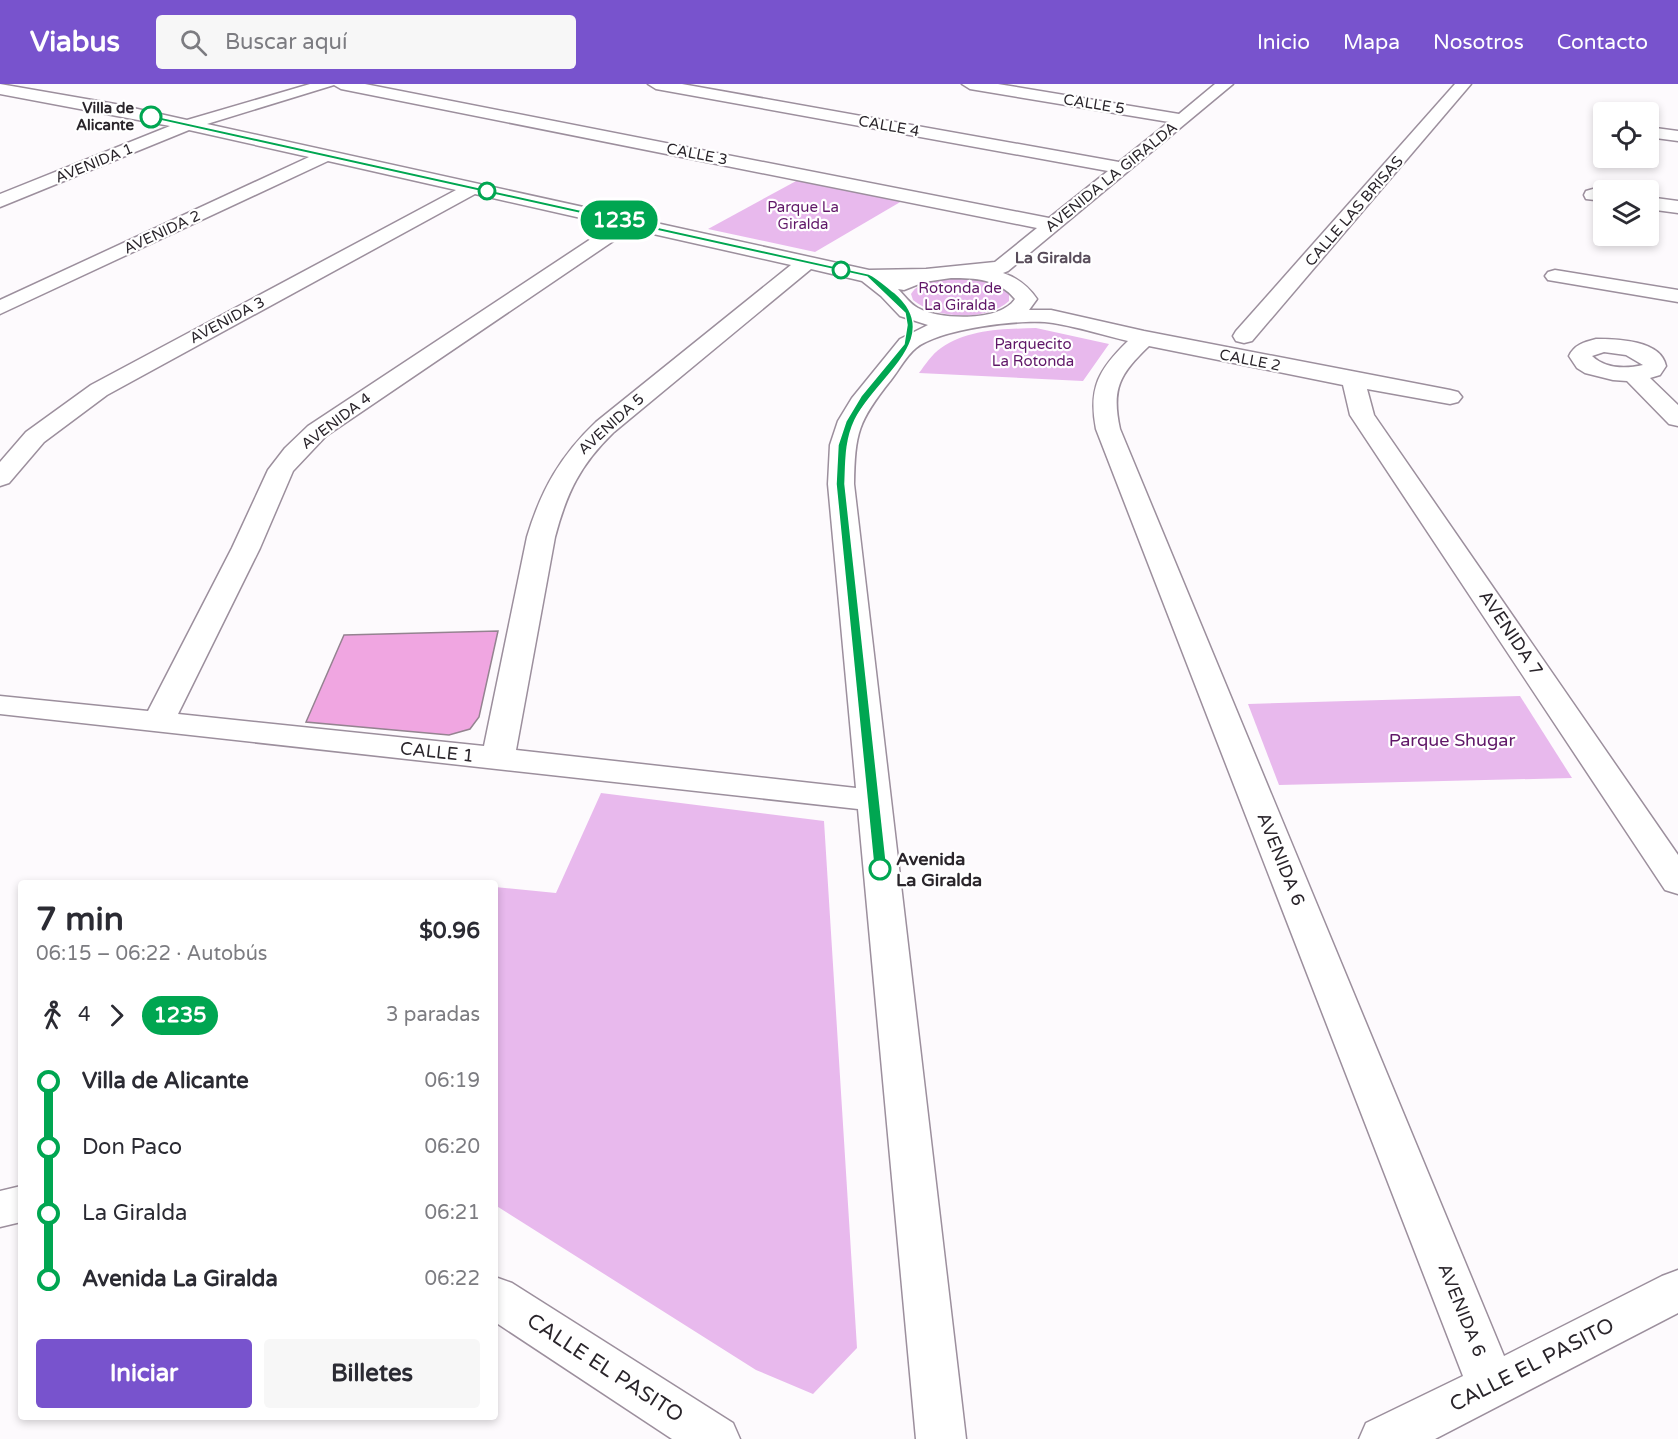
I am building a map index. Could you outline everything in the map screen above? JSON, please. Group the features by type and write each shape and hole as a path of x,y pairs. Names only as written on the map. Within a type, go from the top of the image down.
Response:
{"street":[{"name":"AVENIDA 1","path":"0,201 187,125 327,84"},
{"name":"CALLE 3","path":"341,84 1053,225"},
{"name":"CALLE 4","path":"656,84 1122,168"},
{"name":"CALLE 5","path":"970,84 1182,119"},
{"name":"AVENIDA LA GIRALDA","path":"1006,275 1053,225 1225,84"},
{"name":"CALLE LAS BRISAS","path":"1244,336 1463,84"},
{"path":"22,107 81,88"},
{"path":"0,89 115,109 869,276 961,272 1006,275 1022,290 1026,299 1051,316"},
{"path":"1659,133 1678,136"},
{"name":"AVENIDA 2","path":"0,308 325,156"},
{"name":"AVENIDA 3","path":"0,478 35,437 99,390 473,188"},
{"path":"1659,204 1678,207"},
{"name":"AVENIDA 4","path":"158,722 246,548 281,470 294,453 317,431 629,222"},
{"name":"AVENIDA 5","path":"498,758 541,537 550,504 569,464 582,447 604,427 806,263"},
{"path":"925,275 902,286 904,318 850,421 842,445 841,484 941,1439"},
{"path":"869,276 904,318 932,331 960,323 1004,317 1051,316"},
{"path":"1555,276 1678,296"},
{"path":"1004,317 1017,313 1024,306 1026,299"},
{"name":"CALLE 2","path":"1051,316 1144,338 1450,397"},
{"name":"AVENIDA 6","path":"1144,338 1116,366 1105,387 1103,410 1108,429 1492,1386"},
{"path":"1633,374 1678,419"},
{"name":"AVENIDA 7","path":"1353,380 1362,415 1678,882"},
{"name":"CALLE 1","path":"0,705 873,800"},
{"path":"0,1209 18,1205"},
{"name":"CALLE EL PASITO","path":"1384,1439 1678,1290"},
{"name":"CALLE EL PASITO","path":"498,1299 715,1439"}],"green space":[{"name":"Parque La Giralda","path":"798,180 902,201 815,252 708,229"},
{"name":"Rotonda de La Giralda","path":"950,278 989,282 1009,294 1009,301 988,312 961,315 934,311 913,300 911,294 923,283"},
{"name":"Parquecito La Rotonda","path":"1036,328 1109,344 1083,381 919,373 938,350 963,337 987,331"},
{"name":"Parque Shugar","path":"1520,696 1572,778 1279,785 1248,704"},
{"path":"601,793 824,821 857,1348 813,1394 756,1370 498,1207 498,887 556,893"}],"building":[{"path":"498,631 479,717 470,729 449,735 306,722 344,635"}],"bus line":[{"name":"1235","path":"151,117 869,276 884,287 909,312 911,325 908,344 864,398 850,421 842,445 841,484 880,869"}],"place":[{"name":"Villa de Alicante","path":"151,117"},
{"name":"Avenida La Giralda","path":"880,869"}],"district":[{"name":"La Giralda","path":"1053,258"}]}
